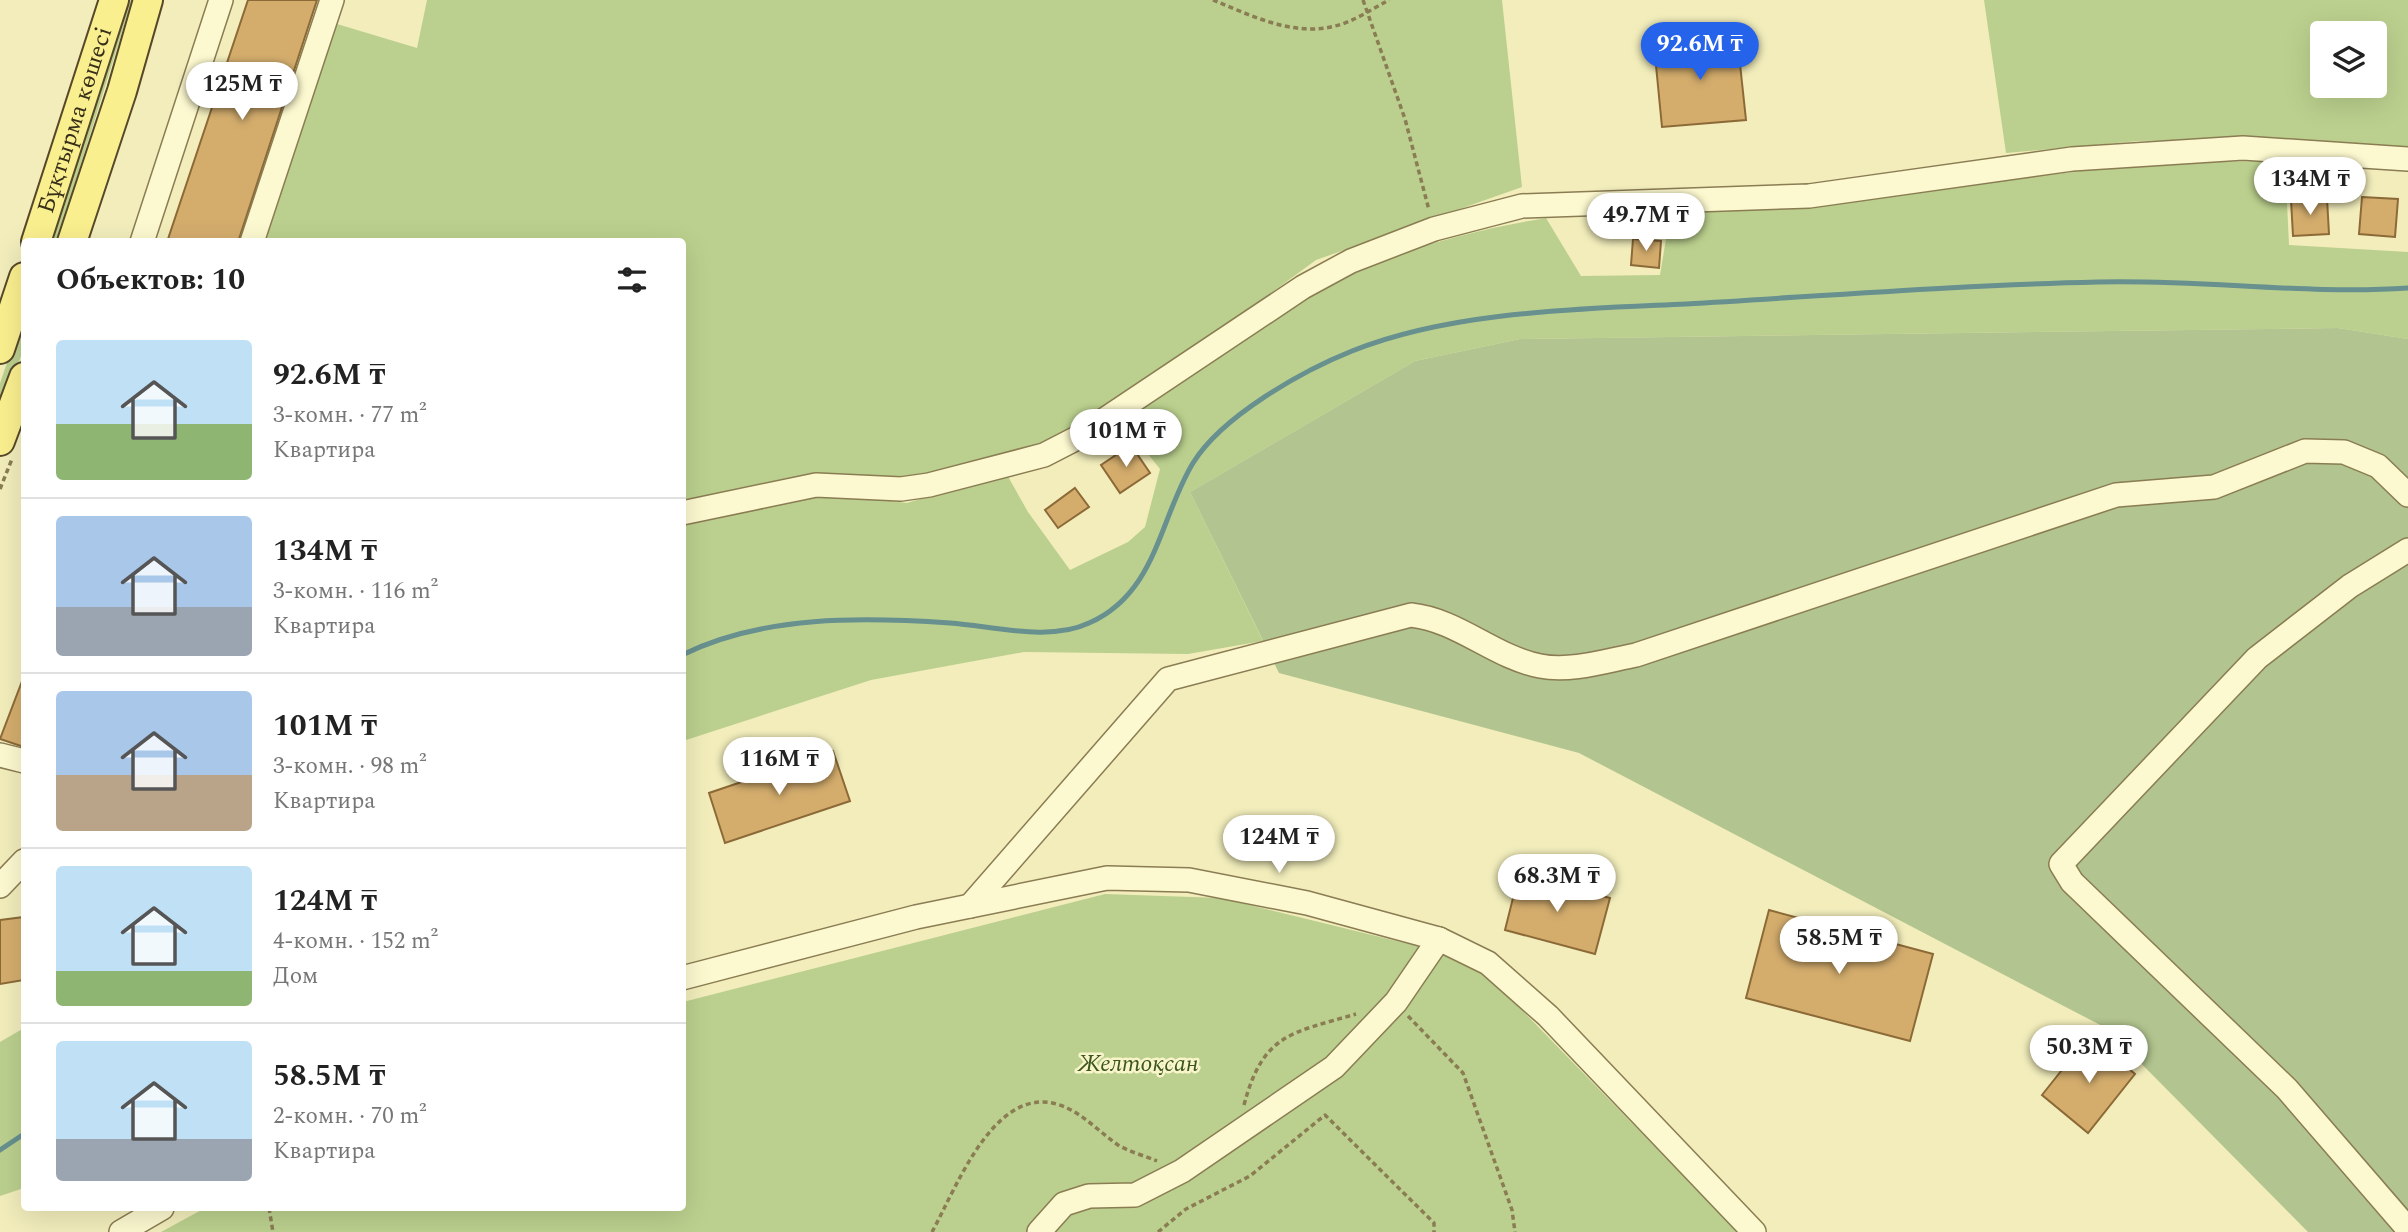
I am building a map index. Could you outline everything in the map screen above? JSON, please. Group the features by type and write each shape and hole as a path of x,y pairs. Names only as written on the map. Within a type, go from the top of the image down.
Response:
{"main road":[{"name":"Бұқтырма көшесі","path":"37,238 114,0"},
{"name":"Бұқтырма көшесі","path":"73,238 122,91 148,0"},
{"path":"0,349 21,286"},
{"path":"0,441 21,385"}],"street":[{"path":"143,238 220,0"},
{"path":"253,238 332,0"},
{"path":"686,512 816,485 901,489 929,485 1044,455 1077,439 1303,287 1351,261 1434,229 1522,206 1809,196 2072,159 2243,148 2408,159"},
{"path":"970,906 1168,679 1411,615 1433,618 1540,666 1579,666 1636,655 2116,495 2214,488 2305,451 2344,452 2378,466 2408,495"},
{"path":"2408,551 2350,586 2257,658 2061,864 2072,882 2287,1090 2408,1229"},
{"path":"0,755 21,760"},
{"path":"0,886 21,864"},
{"path":"686,977 916,916 1107,878 1189,880 1307,904 1439,939 1488,963 1548,1016 1754,1232"},
{"path":"1039,1232 1064,1204 1089,1196 1135,1195 1182,1171 1334,1067 1396,1002 1439,939"},
{"path":"121,1232 157,1211"}],"path":[{"path":"1213,0 1275,24 1311,29 1336,26 1389,0"},
{"path":"1363,0 1405,119 1434,229"},
{"path":"1235,1135 1247,1092 1264,1055 1288,1034 1396,1002 1463,1073 1512,1210 1515,1232"},
{"path":"932,1232 993,1125 1015,1108 1041,1102 1069,1109 1119,1145 1182,1171"},
{"path":"1158,1232 1186,1209 1250,1176 1325,1115 1434,1223 1434,1232"},
{"path":"270,1211 274,1232"}],"green space":[{"path":"124,0 132,0 58,238 51,238 75,172"},
{"path":"427,0 1502,0 1522,187 1316,260 1088,427 1048,444 902,482 686,502 686,238 265,238 337,24 417,48"},
{"path":"1984,0 2408,0 2408,147 2264,139 2138,141 2006,153"},
{"path":"2285,161 2289,245 2408,252 2408,339 2338,328 1520,339 1415,361 1190,492 1263,641 1188,654 1024,652 871,680 686,740 686,523 809,491 907,503 1006,473 1028,512 1070,570 1128,542 1145,527 1160,469 1122,422 1198,366 1277,314 1332,283 1383,260 1491,228 1546,218 1581,276 1660,275 1671,209 1843,201 2150,162"},
{"path":"21,323 21,356 0,412 0,383"},
{"path":"2338,328 2408,339 2408,1232 2308,1232 2106,1028 1579,753 1279,673 1190,492 1415,361 1520,339"},
{"name":"Желтоқсан","path":"1105,894 1221,898 1417,946 1480,967 1738,1232 161,1232 200,1211 686,1211 686,1001"},
{"path":"21,1030 21,1189 0,1196 0,1042"}],"building":[{"path":"248,0 317,0 239,238 168,238"},
{"path":"1737,36 1746,120 1662,127 1654,45"},
{"path":"2362,197 2398,199 2395,237 2359,234"},
{"path":"2327,198 2329,234 2293,236 2291,200"},
{"path":"1633,239 1661,241 1659,268 1631,265"},
{"path":"1131,445 1150,473 1120,493 1101,465"},
{"path":"1075,488 1089,507 1058,528 1045,510"},
{"path":"21,684 21,746 0,739"},
{"path":"833,751 850,801 725,843 709,793"},
{"path":"1519,874 1610,898 1595,954 1505,930"},
{"path":"1769,910 1933,954 1910,1041 1746,998"},
{"path":"21,917 21,980 0,984 0,920"},
{"path":"2089,1036 2135,1074 2088,1133 2042,1095"}],"waterway":[{"path":"686,653 746,632 814,622 917,621 1039,632 1073,629 1089,623 1112,610 1143,574 1193,463 1223,428 1265,397 1310,370 1352,351 1431,327 1516,314 2047,283 2137,282 2331,290 2408,288"},
{"path":"0,1150 21,1136"}]}
